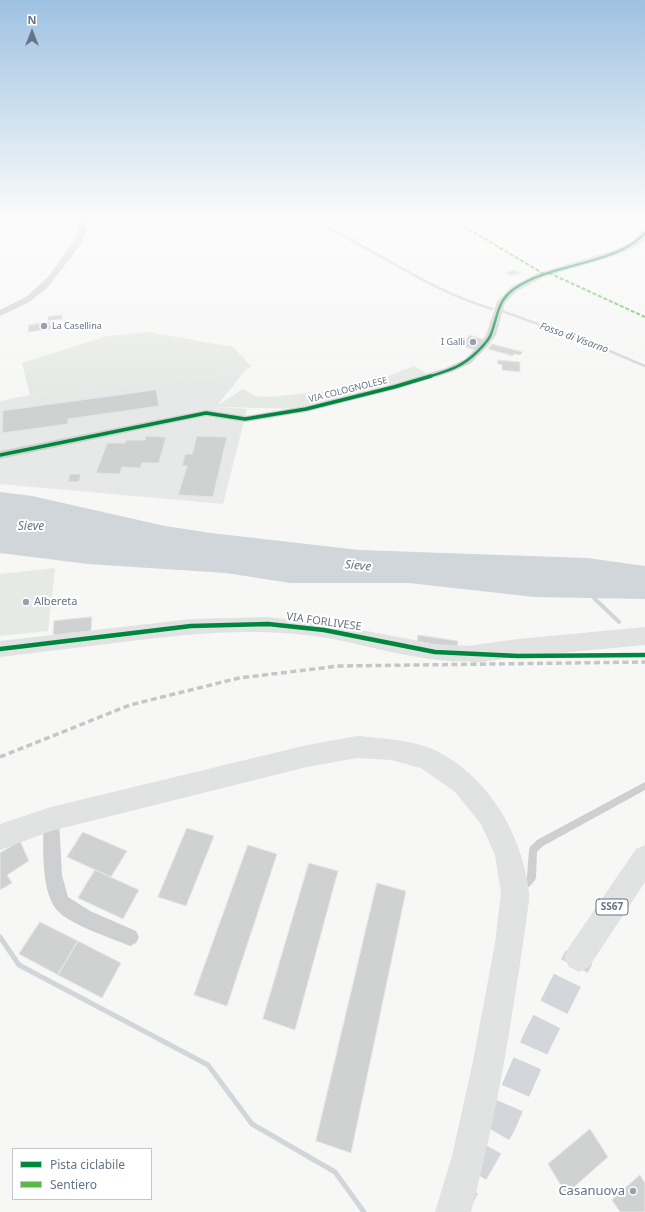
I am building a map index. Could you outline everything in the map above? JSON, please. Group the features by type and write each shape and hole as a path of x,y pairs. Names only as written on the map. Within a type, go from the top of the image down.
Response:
{"main road":[{"path":"474,654 518,648 645,636"},
{"path":"0,838 51,819 307,756 357,747 391,749 428,759 464,784 490,815 508,854 515,893 509,943 489,1061 468,1156 453,1212"},
{"name":"SS67","path":"579,957 645,858"},
{"path":"438,1212 468,1156"}],"street":[{"path":"0,313 35,296 54,274"},
{"name":"VIA COLOGNOLESE","path":"0,455 206,414 245,419 306,409 394,387 455,367 468,361 484,345 491,335 501,302 506,296 514,289 546,274"},
{"name":"VIA FORLIVESE","path":"0,650 191,626 268,624 324,630 435,652 474,654"},
{"path":"51,819 55,888 62,903 72,911 130,937"}],"lane":[{"path":"515,893 530,878 533,850 540,843 645,786"}],"shaded area":[{"path":"148,332 233,347 251,366 243,373 30,395 22,363 108,336"},
{"path":"414,366 430,375 306,409 215,407 243,389 255,396 269,397 338,390 380,379"},
{"path":"243,373 216,407 247,409 223,504 0,484 0,401 30,395"},
{"name":"Albereta","path":"55,568 48,631 0,636 0,574"}],"water":[{"name":"Sieve","path":"0,492 32,496 165,526 211,533 359,550 587,558 645,566 645,599 534,597 409,583 290,583 226,573 88,564 0,553"}],"building":[{"path":"507,274 519,274 512,276"},
{"path":"62,315 62,319 48,321 48,317"},
{"name":"La Casellina","path":"50,322 50,325 59,324 59,328 28,332 29,325"},
{"name":"I Galli","path":"470,335 485,340 475,350 460,345"},
{"path":"492,344 523,352 520,355 514,354 513,356 488,349"},
{"path":"498,360 520,362 520,372 502,370 502,365 498,364"},
{"path":"156,390 159,406 68,419 68,424 2,433 3,411"},
{"path":"146,436 166,437 159,463 142,463 140,468 122,467 120,474 96,473 107,443 125,443 126,440 145,440"},
{"path":"197,436 227,437 213,497 178,495 187,466 182,466 185,454 192,454"},
{"path":"70,474 81,474 79,482 68,482"},
{"path":"92,617 91,631 53,635 54,621"},
{"path":"418,635 458,641 457,651 417,645"},
{"path":"187,828 214,836 186,906 158,897"},
{"path":"83,832 127,851 111,877 67,857"},
{"path":"20,841 29,861 7,875 12,883 0,890 0,853"},
{"path":"248,845 277,854 227,1006 194,995"},
{"path":"309,863 338,871 295,1030 263,1019"},
{"path":"95,870 139,890 123,919 78,898"},
{"path":"377,883 406,891 351,1153 316,1141"},
{"path":"40,922 78,941 58,975 19,954"},
{"path":"78,941 121,963 102,998 58,975"},
{"path":"590,1129 608,1157 566,1194 548,1164"},
{"name":"Casanuova","path":"640,1175 645,1183 645,1212 620,1212 612,1200"}],"waterway":[{"name":"Fosso di Visarno","path":"412,274 443,290 492,309"},
{"name":"Fosso di Visarno","path":"502,311 598,346 645,366"},
{"path":"594,598 619,622"},
{"path":"0,937 19,965 208,1065 252,1124 335,1172 364,1212"}],"tunnel":[{"path":"450,1212 501,1124 537,1041 579,957"}],"railway":[{"path":"0,757 130,705 239,678 339,666 645,662"}],"marked path":[{"path":"550,274 645,317"}],"cycle path":[{"path":"0,455 206,413 245,419 306,409 394,387 449,370 468,361 484,345 491,335 501,302 514,289 546,274"},
{"path":"0,649 191,626 268,624 324,630 435,652 518,656 645,655"}],"place":[{"name":"La Casellina","path":"44,326"},
{"name":"I Galli","path":"473,342"},
{"name":"Albereta","path":"26,602"},
{"name":"Casanuova","path":"633,1191"}]}
